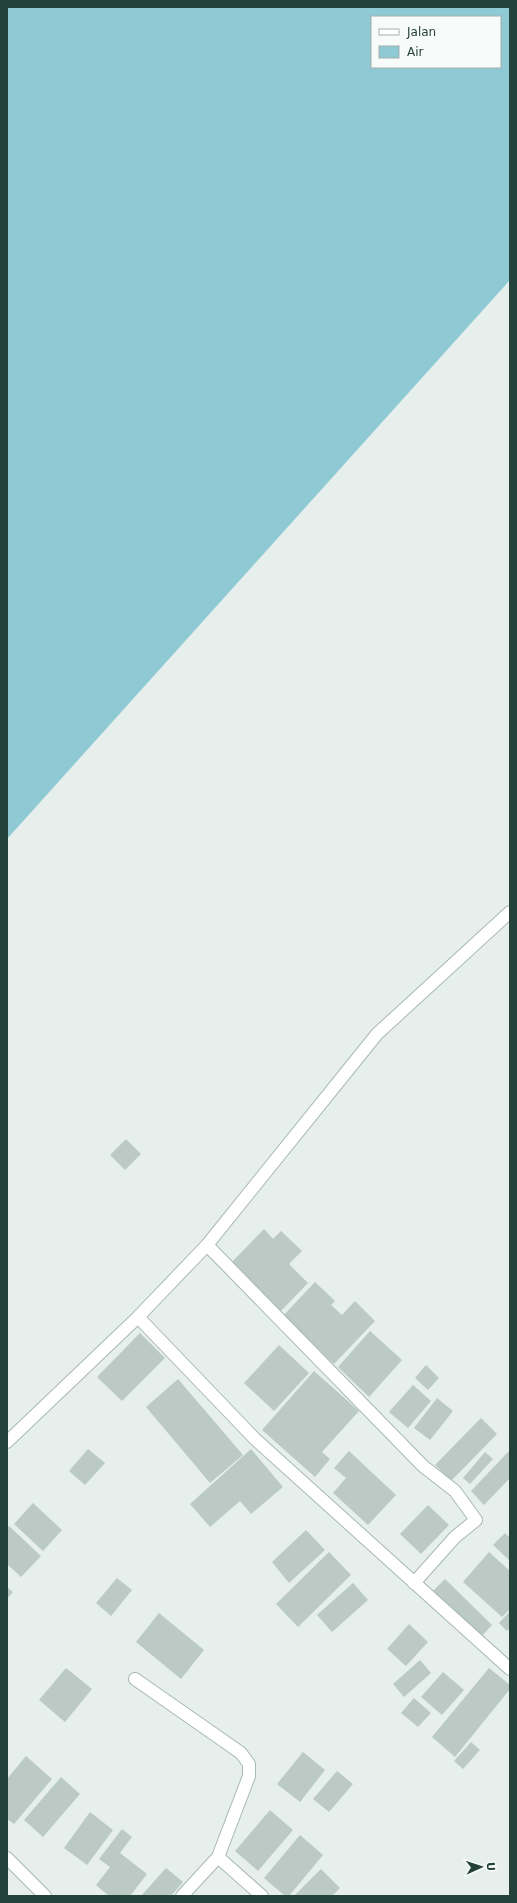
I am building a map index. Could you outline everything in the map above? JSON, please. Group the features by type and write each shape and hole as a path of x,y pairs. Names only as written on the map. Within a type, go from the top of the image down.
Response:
{"street":[{"path":"7,1442 138,1317 207,1244 377,1034 510,912"},
{"path":"207,1244 423,1466 455,1491 476,1520 455,1537 414,1583"},
{"path":"138,1317 255,1439 510,1669"},
{"path":"135,1679 241,1753 249,1764 249,1776 218,1857 182,1896"},
{"path":"218,1857 262,1896"},
{"path":"7,1858 45,1896"}],"water":[{"path":"7,7 510,7 510,280 7,839"}],"building":[{"path":"126,1139 141,1154 125,1170 110,1155"},
{"path":"264,1229 273,1239 281,1231 302,1251 289,1264 308,1283 280,1312 231,1263"},
{"path":"315,1282 335,1301 331,1305 342,1315 355,1301 375,1321 334,1364 283,1316"},
{"path":"370,1331 402,1360 369,1397 338,1367"},
{"path":"140,1333 165,1358 122,1401 97,1377"},
{"path":"279,1345 309,1373 274,1411 244,1383"},
{"path":"426,1365 439,1378 428,1390 415,1378"},
{"path":"314,1371 359,1411 322,1452 330,1459 315,1477 262,1430"},
{"path":"178,1379 243,1455 210,1483 146,1407"},
{"path":"413,1385 431,1401 408,1428 389,1412"},
{"path":"437,1398 453,1411 430,1440 414,1428"},
{"path":"481,1418 497,1434 451,1481 435,1465"},
{"path":"88,1449 105,1463 85,1485 69,1471"},
{"path":"251,1449 283,1487 251,1514 240,1501 210,1527 190,1504"},
{"path":"349,1451 396,1495 368,1525 333,1493 346,1478 334,1468"},
{"path":"485,1452 493,1459 470,1484 463,1478"},
{"path":"508,1452 510,1454 510,1478 484,1505 471,1491"},
{"path":"33,1503 62,1530 43,1551 14,1524"},
{"path":"428,1505 449,1525 421,1554 400,1534"},
{"path":"9,1526 41,1556 21,1577 7,1564 7,1528"},
{"path":"306,1530 325,1550 289,1583 272,1562"},
{"path":"505,1533 510,1538 510,1561 493,1545"},
{"path":"329,1552 351,1575 298,1627 276,1604"},
{"path":"489,1552 510,1571 510,1609 502,1617 463,1582"},
{"path":"117,1578 132,1590 111,1616 96,1603"},
{"path":"445,1579 492,1625 481,1637 432,1592"},
{"path":"353,1583 368,1600 332,1632 317,1615"},
{"path":"7,1587 13,1592 7,1599"},
{"path":"510,1611 510,1628 507,1631 499,1623"},
{"path":"159,1613 204,1650 181,1679 136,1642"},
{"path":"409,1624 428,1642 406,1666 387,1649"},
{"path":"420,1660 431,1673 404,1697 393,1684"},
{"path":"66,1668 92,1689 65,1722 39,1700"},
{"path":"489,1668 510,1685 510,1689 455,1757 432,1737"},
{"path":"443,1672 464,1690 442,1715 421,1697"},
{"path":"414,1698 431,1713 418,1727 401,1713"},
{"path":"471,1742 480,1750 463,1769 454,1761"},
{"path":"303,1752 325,1770 300,1802 277,1784"},
{"path":"26,1756 52,1779 14,1824 7,1819 7,1779"},
{"path":"337,1771 353,1784 329,1812 313,1799"},
{"path":"61,1777 80,1794 43,1837 24,1820"},
{"path":"270,1810 293,1830 258,1871 235,1851"},
{"path":"90,1812 113,1830 87,1865 64,1848"},
{"path":"122,1829 132,1837 120,1853 147,1874 130,1896 109,1896 96,1885 110,1867 99,1859"},
{"path":"300,1835 323,1855 289,1896 285,1896 264,1878"},
{"path":"166,1868 183,1882 171,1896 141,1896"},
{"path":"321,1869 340,1888 332,1896 294,1896"}]}
